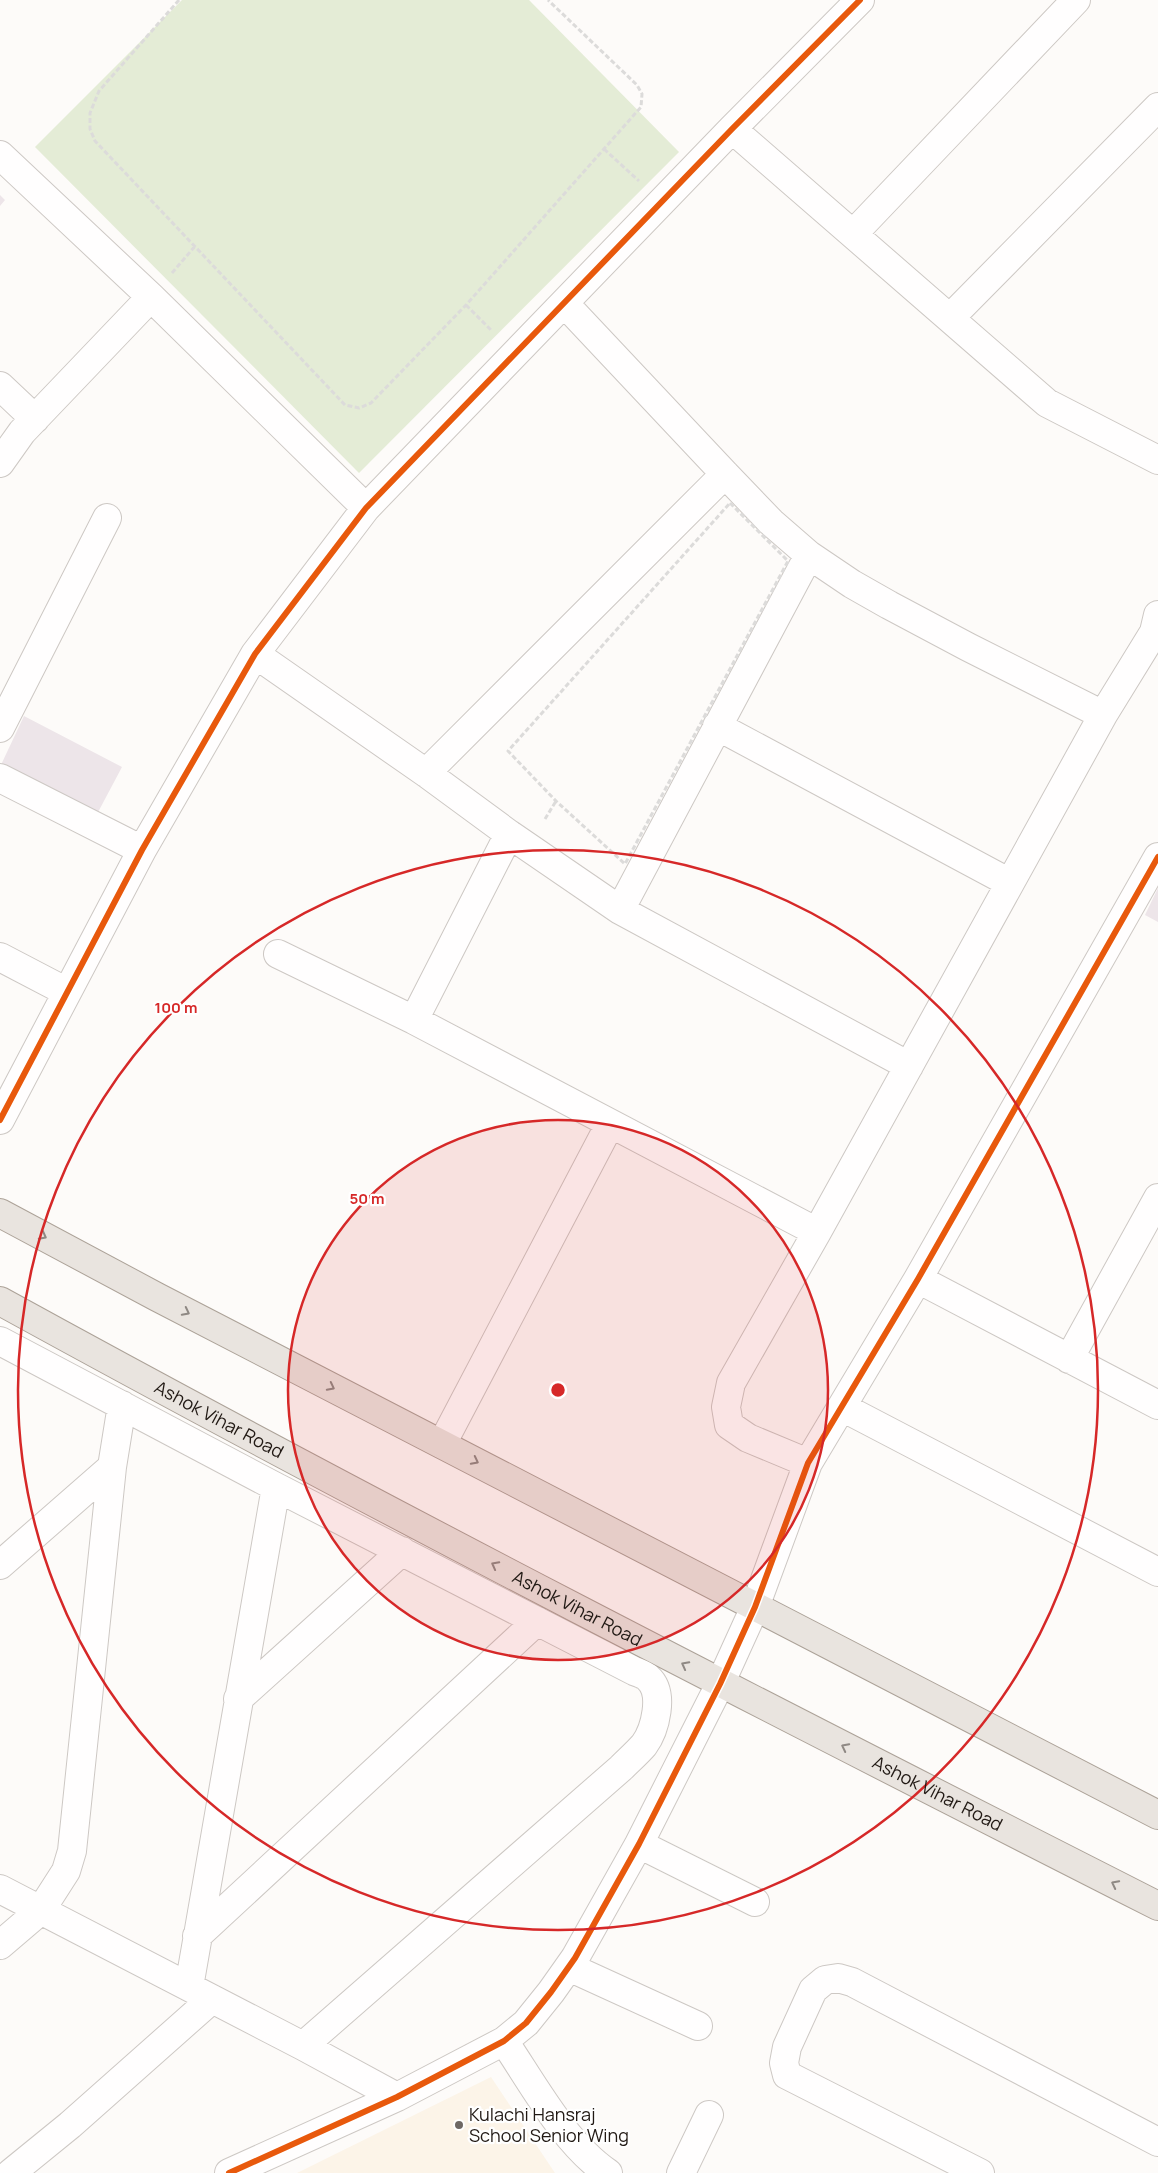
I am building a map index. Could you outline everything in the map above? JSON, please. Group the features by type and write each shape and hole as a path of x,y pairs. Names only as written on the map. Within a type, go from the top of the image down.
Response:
{"main road":[{"path":"0,1213 157,1297 1158,1815"},
{"name":"Ashok Vihar Road","path":"0,1302 720,1684 1158,1906"}],"street":[{"path":"0,1120 142,850 255,654 366,508 732,129 860,0"},
{"path":"853,234 1076,0"},
{"path":"950,318 1155,115"},
{"path":"732,129 1047,403 1158,460"},
{"path":"0,155 151,298 366,508"},
{"path":"0,464 22,432 151,298"},
{"path":"564,304 771,522 809,555 852,584 889,605 968,647 1103,714"},
{"path":"0,386 35,419"},
{"path":"426,773 725,474"},
{"path":"0,728 107,518"},
{"path":"620,910 809,555"},
{"path":"808,1463 742,1434 729,1425 726,1407 731,1383 817,1232 1103,714 1154,632 1158,615"},
{"path":"255,654 426,773 509,834 620,910 909,1066"},
{"path":"717,726 1010,883"},
{"path":"0,778 142,850"},
{"path":"414,1020 509,834"},
{"path":"229,2173 396,2097 504,2041 526,2023 569,1967 639,1844 720,1684 755,1607 808,1463 918,1279 1158,857"},
{"path":"278,954 414,1020 817,1232"},
{"path":"0,956 67,992"},
{"path":"442,1444 610,1124"},
{"path":"1069,1359 1158,1198"},
{"path":"918,1279 1158,1405"},
{"path":"3,1346 122,1405 276,1487 649,1679 655,1688 657,1702 651,1732 644,1745 621,1768 303,2046"},
{"path":"0,1945 42,1910 66,1871 72,1851 112,1468 122,1405"},
{"path":"842,1407 1158,1572"},
{"path":"0,1564 112,1468"},
{"path":"11,2173 70,2126 201,1993 197,1936 276,1487"},
{"path":"238,1699 402,1551"},
{"path":"197,1936 537,1621"},
{"path":"639,1844 755,1902"},
{"path":"0,1889 303,2046 396,2097"},
{"path":"569,1967 698,2026"},
{"path":"980,2173 788,2075 784,2063 787,2047 813,1990 825,1980 838,1978 852,1982 1158,2142"},
{"path":"504,2041 574,2143 592,2162 608,2173"},
{"path":"681,2173 709,2115"}],"path":[{"path":"180,0 99,90 90,113 90,129 95,140 345,405 359,408 370,403 466,305 642,107 642,94 638,85 548,0"},
{"path":"604,149 662,202"},
{"path":"730,503 788,561 625,864 556,802 508,751 730,503"}],"shaded area":[{"name":"Kulachi Hansraj School Senior Wing","path":"491,2077 555,2173 297,2173"}],"green space":[{"path":"182,0 529,0 679,152 359,473 35,147"}],"building":[{"path":"0,195 5,200 0,206"},
{"path":"24,716 122,767 96,816 0,767"},
{"path":"1158,888 1158,922 1145,915"}],"cycle path":[{"path":"0,1120 142,850 255,654 366,508 732,129 860,0"},
{"path":"229,2173 397,2097 504,2041 526,2023 551,1992 575,1958 639,1844 720,1684 755,1607 808,1463 918,1279 1158,857"}],"place":[{"name":"Kulachi Hansraj School Senior Wing","path":"459,2125"}]}
